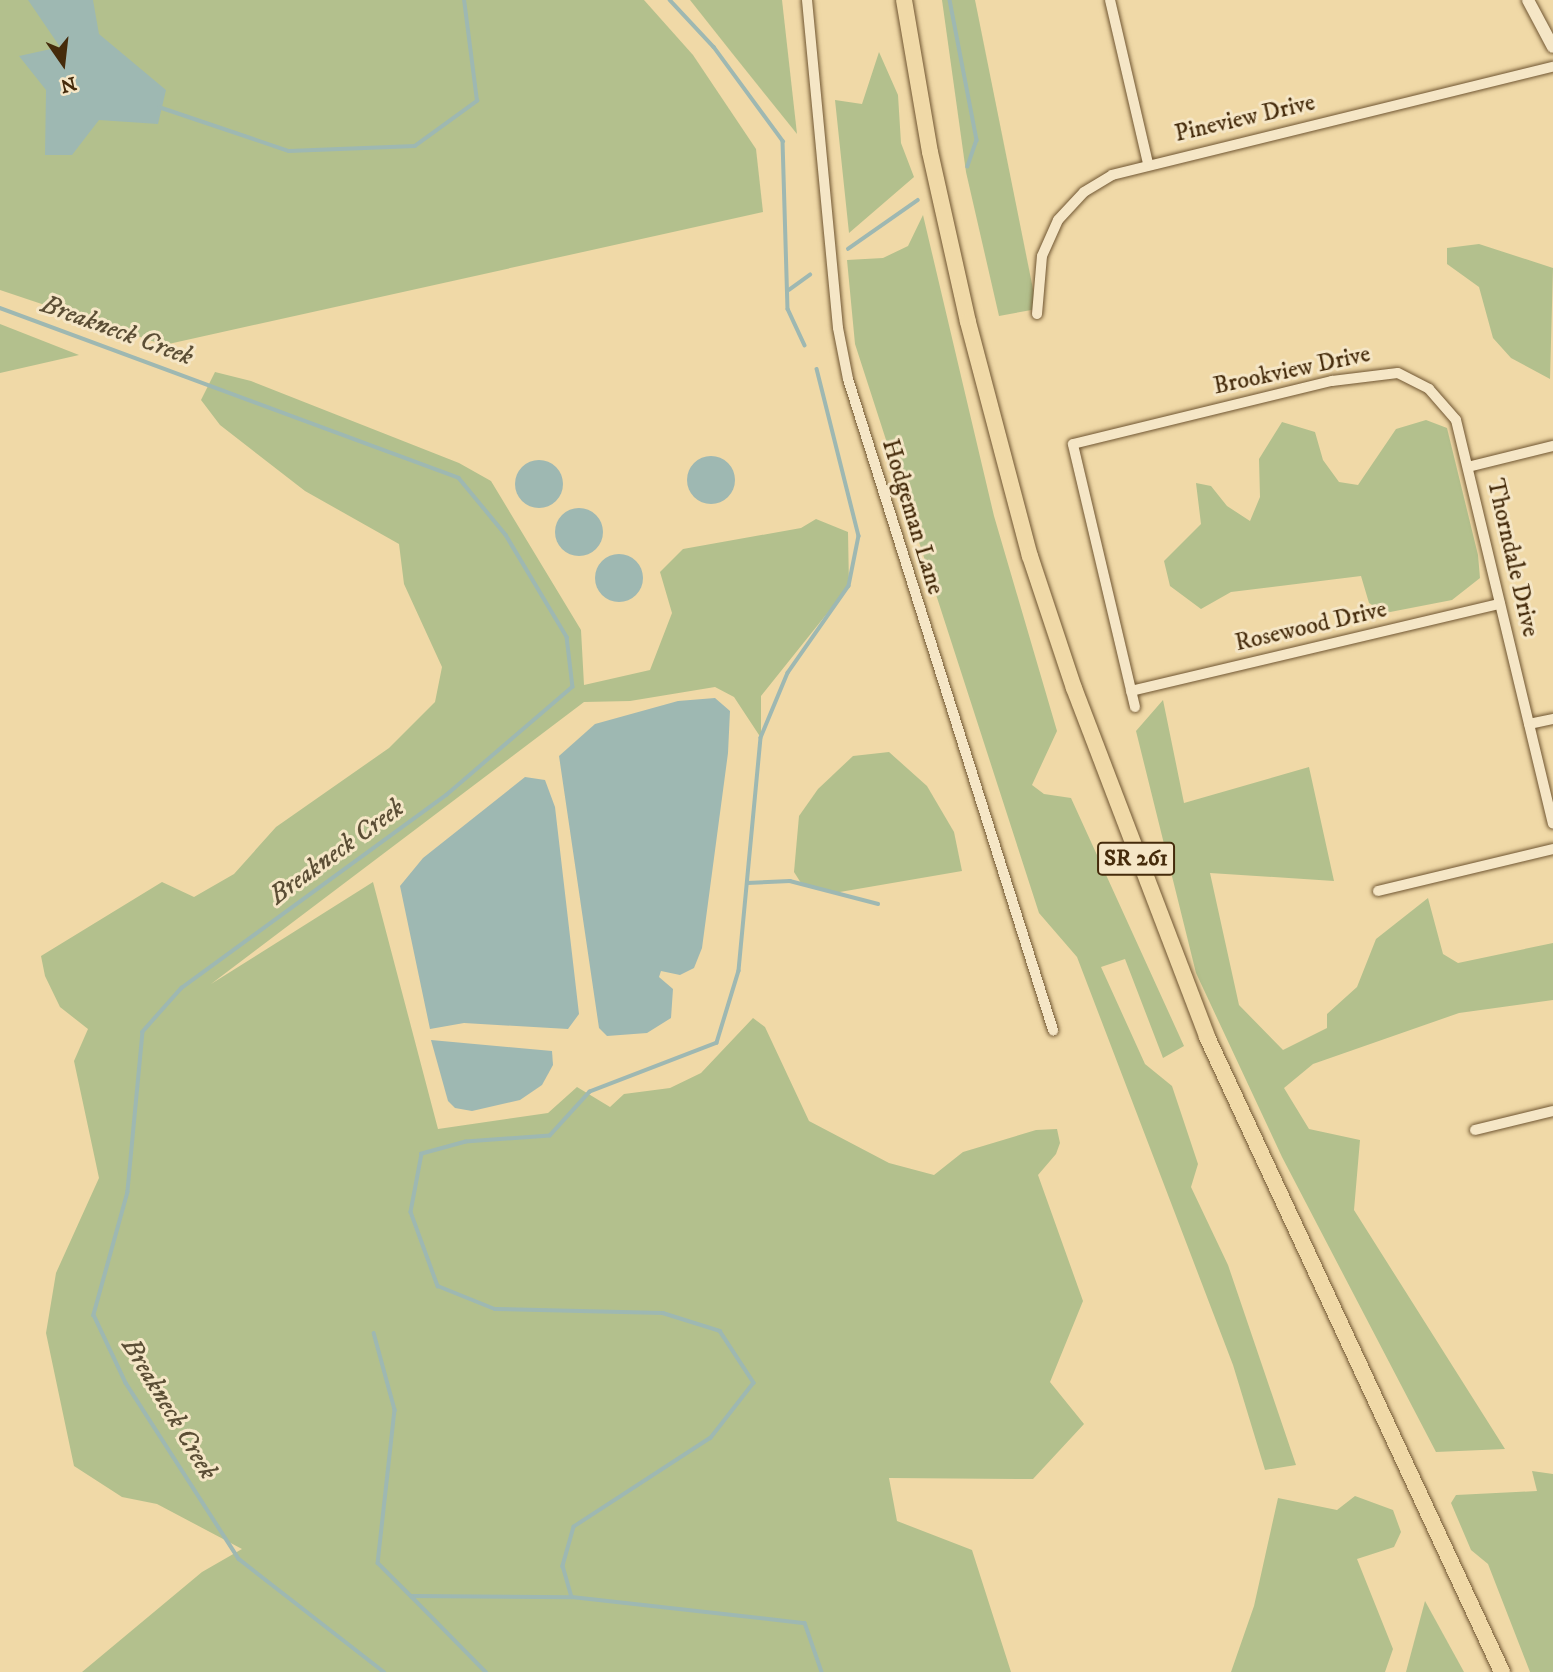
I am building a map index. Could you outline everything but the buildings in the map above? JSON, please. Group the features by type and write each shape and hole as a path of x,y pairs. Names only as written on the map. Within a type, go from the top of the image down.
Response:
{"main road":[{"name":"SR 261","path":"904,0 930,152 968,322 1030,556 1079,701 1207,1038 1502,1672"}],"street":[{"name":"Hodgeman Lane","path":"807,0 838,328 848,379 1053,1030"},
{"path":"1110,0 1148,163"},
{"path":"1528,0 1553,47"},
{"name":"Pineview Drive","path":"1037,314 1042,256 1058,220 1098,183 1148,163 1553,68"},
{"name":"Brookview Drive","path":"1131,691 1073,444 1387,372 1416,380 1443,402 1456,420 1468,467"},
{"path":"1468,467 1553,446"},
{"name":"Thorndale Drive","path":"1468,467 1553,823"},
{"name":"Rosewood Drive","path":"1131,691 1500,604"},
{"path":"1131,691 1135,707"},
{"path":"1529,724 1553,719"},
{"path":"1378,891 1553,849"},
{"path":"1475,1130 1553,1111"}],"green space":[{"path":"0,0 644,0 693,55 756,149 763,212 164,345 0,290"},
{"path":"690,0 782,0 797,134 732,53"},
{"path":"942,0 975,0 1037,309 999,316 966,172"},
{"path":"879,52 898,95 901,143 914,177 849,233 835,100 862,104"},
{"path":"923,215 994,516 1057,731 1032,785 1044,794 1071,798 1184,1046 1163,1058 1125,959 1101,967 1145,1064 1172,1086 1198,1164 1191,1187 1228,1265 1296,1465 1265,1470 1233,1365 1077,957 1039,913 855,344 847,260 883,258 908,246"},
{"path":"1479,244 1553,268 1550,379 1511,358 1493,338 1479,287 1447,264 1447,248"},
{"path":"0,324 79,355 0,373"},
{"path":"215,372 251,381 459,463 491,481 581,630 584,685 650,670 672,613 660,572 683,549 801,528 816,519 848,532 849,586 761,696 761,738 734,697 715,687 630,701 584,702 211,984 373,882 438,1129 548,1113 577,1087 610,1107 624,1094 670,1088 701,1073 753,1018 765,1027 809,1121 889,1163 934,1175 963,1152 1036,1130 1057,1129 1060,1143 1056,1154 1038,1175 1083,1301 1050,1382 1084,1424 1033,1479 889,1478 897,1521 972,1550 1011,1672 82,1672 202,1572 242,1549 157,1504 122,1497 74,1466 46,1333 56,1273 99,1178 74,1061 88,1029 60,1007 45,976 41,956 162,882 194,897 234,874 276,827 389,748 435,702 442,667 404,584 399,544 305,491 220,425 201,400"},
{"path":"1426,420 1447,428 1478,555 1480,578 1452,600 1385,613 1369,603 1361,576 1231,592 1201,609 1170,586 1164,561 1201,524 1196,483 1211,486 1227,506 1250,521 1260,497 1259,459 1282,422 1315,432 1323,460 1339,482 1358,485 1396,429"},
{"path":"1163,700 1184,803 1309,767 1334,881 1210,873 1239,1005 1283,1050 1327,1028 1327,1014 1357,987 1376,939 1428,898 1443,954 1458,963 1553,943 1553,1000 1459,1013 1313,1064 1284,1088 1309,1129 1360,1140 1354,1210 1505,1449 1436,1452 1282,1157 1196,973 1136,731"},
{"path":"889,752 927,786 954,832 962,871 834,893 801,883 794,872 799,816 818,789 853,756"},
{"path":"1532,1471 1553,1474 1553,1672 1530,1672 1488,1564 1471,1550 1451,1503 1456,1495 1537,1491"},
{"path":"1355,1496 1393,1510 1401,1532 1394,1547 1357,1559 1393,1649 1385,1672 1231,1672 1254,1606 1278,1498 1337,1510"},
{"path":"1425,1601 1464,1672 1406,1672"}],"water":[{"path":"28,0 93,0 99,34 166,90 158,124 99,120 72,155 45,155 46,90 19,56 60,47"},
{"path":"711,456 728,463 735,480 728,497 711,504 694,497 687,480 694,463"},
{"path":"539,460 556,467 563,484 556,501 539,508 522,501 515,484 522,467"},
{"path":"579,508 596,515 603,532 596,549 579,556 562,549 555,532 562,515"},
{"path":"619,554 636,561 643,578 636,595 619,602 602,595 595,578 602,561"},
{"path":"715,698 730,711 728,753 702,948 694,968 680,975 661,971 659,977 673,989 671,1018 647,1033 607,1036 599,1028 559,756 595,724 678,701"},
{"path":"525,777 545,780 555,807 579,1014 568,1029 464,1023 430,1029 400,886 423,858"},
{"path":"431,1040 552,1051 553,1065 542,1085 520,1100 472,1111 455,1108 448,1101"}],"waterway":[{"path":"159,107 289,151 415,146 477,101 464,0"},
{"path":"670,0 714,47 783,141 788,309 805,345"},
{"path":"950,0 977,140 968,166"},
{"path":"848,249 918,200"},
{"path":"789,290 810,275"},
{"name":"Breakneck Creek","path":"0,308 459,478 506,535 567,637 573,687 447,795 182,988 143,1032 128,1192 94,1315 126,1383 239,1559 384,1672"},
{"path":"817,369 859,536 849,586 788,673 761,738 739,971 717,1043 590,1092 550,1136 466,1142 422,1154 411,1212 438,1286 495,1309 663,1313 720,1331 754,1383 711,1438 574,1527 563,1566 572,1597 805,1623 822,1672"},
{"path":"747,883 790,881 878,904"},
{"path":"374,1333 395,1410 378,1563 411,1596 572,1597"},
{"path":"411,1596 486,1672"}]}
